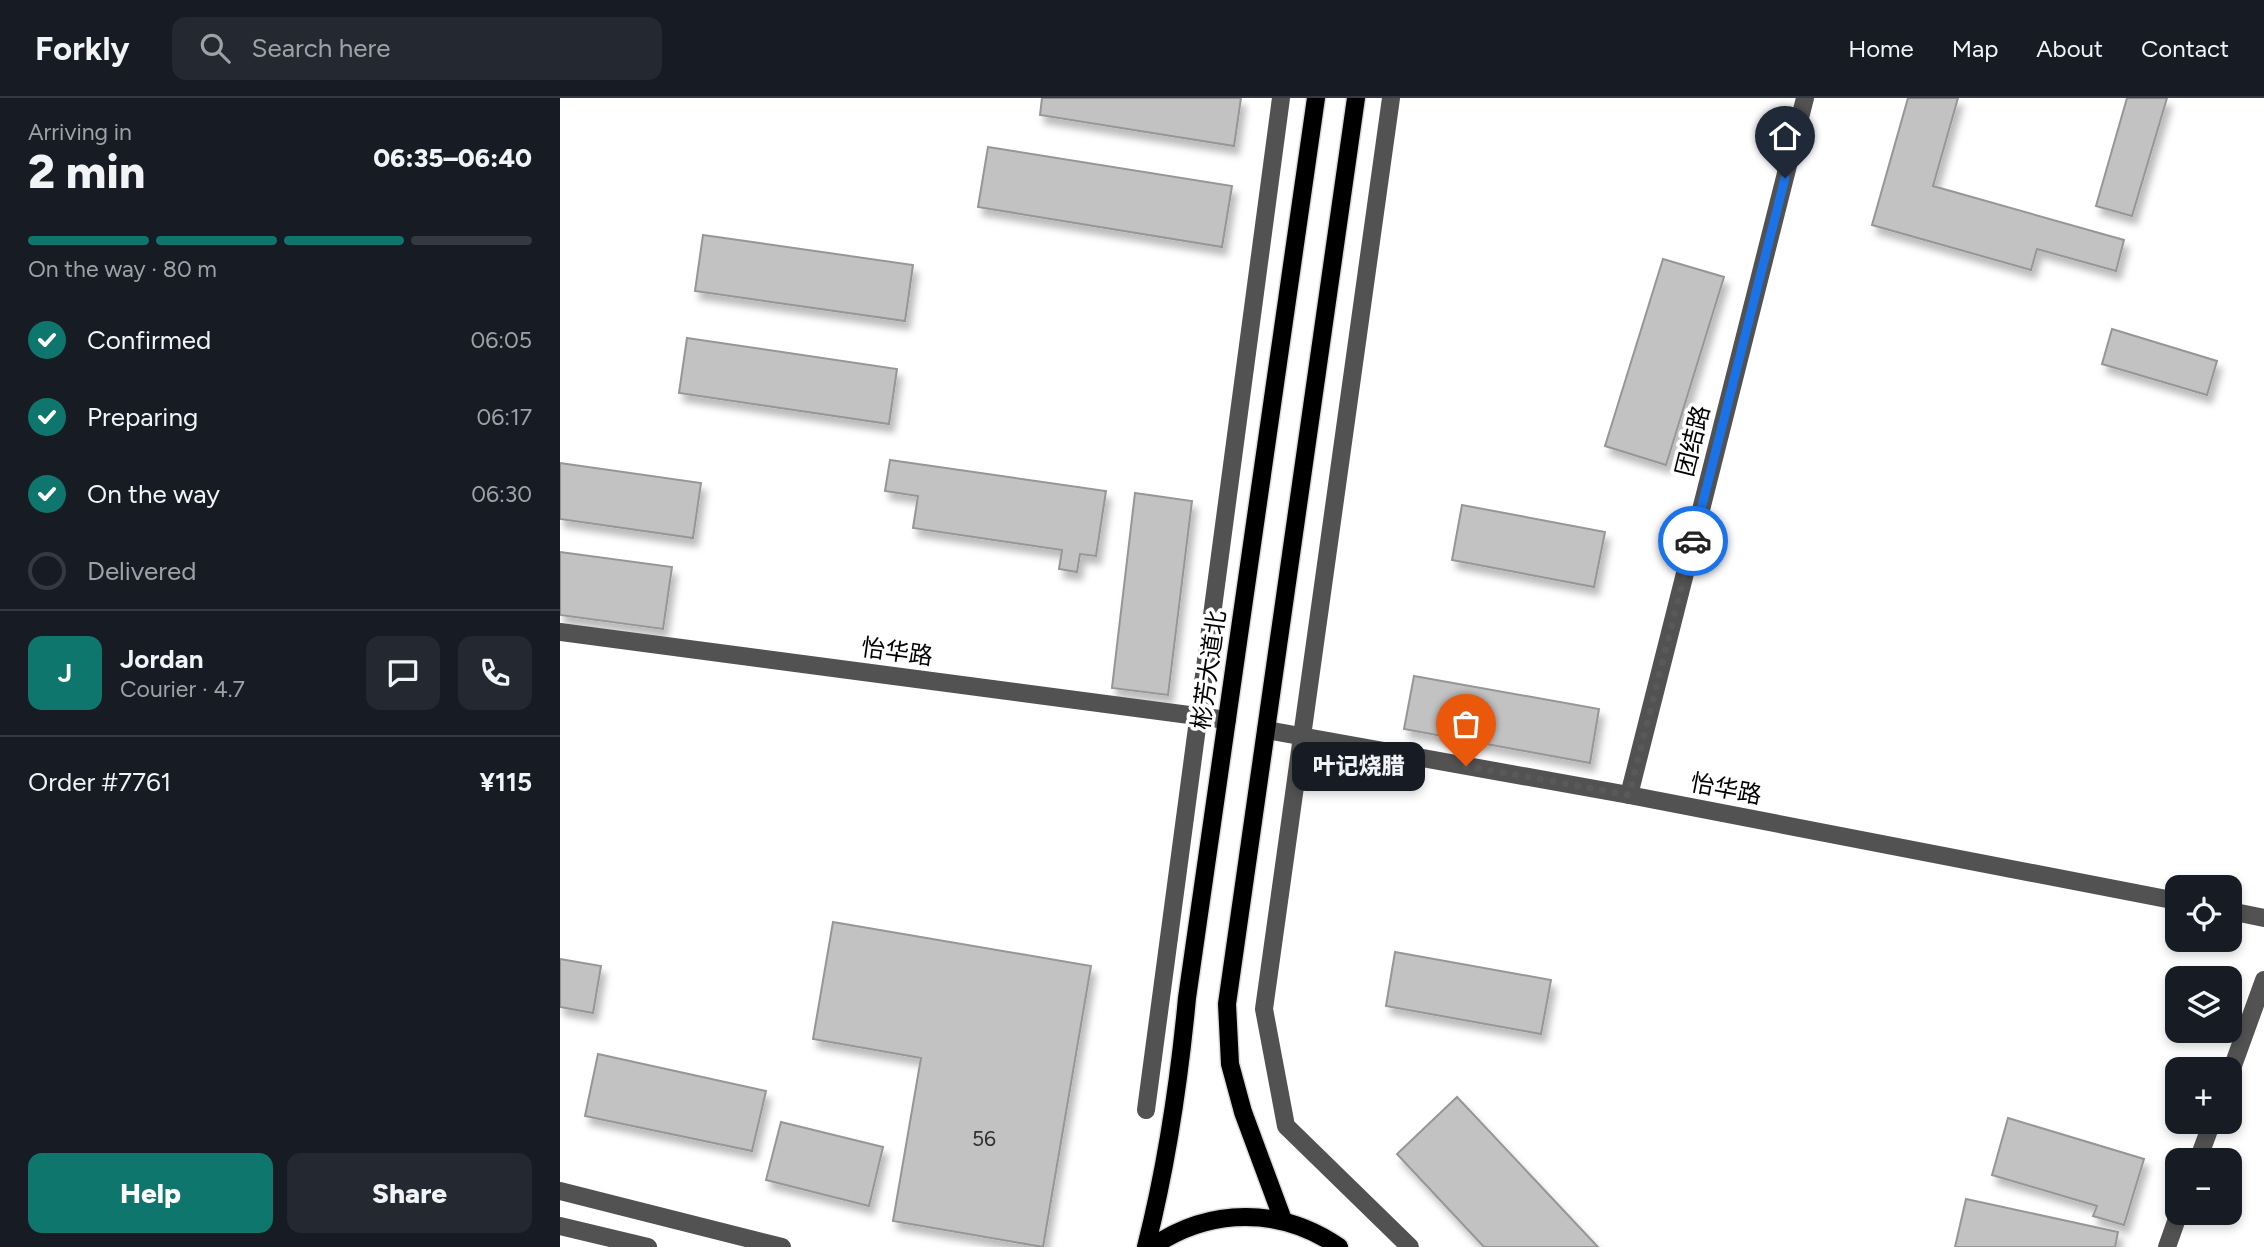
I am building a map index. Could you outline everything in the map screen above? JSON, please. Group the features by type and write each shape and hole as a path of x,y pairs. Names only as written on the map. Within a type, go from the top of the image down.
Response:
{"main road":[{"name":"彬芳大道北","path":"1146,1247 1165,1172 1179,1090 1187,998 1316,98"},
{"path":"1283,1220 1243,1112 1230,1064 1227,1004 1356,98"},
{"path":"1152,1247 1195,1224 1224,1217 1254,1216 1283,1220 1311,1230 1339,1247"}],"street":[{"path":"1146,1110 1282,98"},
{"path":"1391,98 1265,1009 1286,1126 1410,1247"},
{"name":"团结路","path":"1629,795 1805,98"},
{"name":"怡华路","path":"560,632 1227,720"},
{"name":"怡华路","path":"1266,730 1629,795 2165,899"},
{"path":"2242,913 2264,918"},
{"path":"2236,1057 2264,980"},
{"path":"560,1191 782,1247"},
{"path":"2167,1247 2175,1225"},
{"path":"560,1226 648,1247"}],"building":[{"path":"1042,98 1241,98 1234,146 1040,115"},
{"path":"1908,98 1958,98 1933,186 2124,240 2116,271 2037,249 2031,270 1872,225"},
{"path":"2127,98 2167,98 2132,216 2096,206"},
{"path":"988,147 1232,186 1222,247 978,207"},
{"path":"703,235 913,265 905,321 695,291"},
{"path":"1663,259 1724,277 1666,465 1605,446"},
{"path":"2112,329 2217,361 2207,395 2102,364"},
{"path":"687,338 897,369 889,424 679,393"},
{"path":"890,460 1106,491 1096,556 1080,554 1077,572 1059,569 1062,550 913,528 918,496 885,491"},
{"path":"560,463 701,483 693,538 560,519"},
{"path":"1135,493 1192,501 1168,695 1112,688"},
{"path":"1462,505 1605,532 1594,587 1452,560"},
{"path":"560,552 672,567 663,629 560,615"},
{"path":"1414,676 1599,709 1590,763 1404,729"},
{"path":"833,922 1091,966 1043,1247 893,1221 921,1058 813,1039"},
{"path":"1395,952 1551,980 1541,1034 1386,1006"},
{"path":"560,959 601,966 593,1013 560,1007"},
{"path":"598,1054 766,1091 752,1151 585,1116"},
{"path":"1457,1097 1598,1247 1484,1247 1397,1154"},
{"path":"2008,1118 2144,1159 2124,1225 2093,1216 2097,1206 1992,1175"},
{"path":"781,1122 883,1147 869,1206 766,1180"},
{"path":"1966,1199 2118,1232 2115,1247 1955,1247"}],"way so far":[{"path":"1466,766 1629,795 1693,541"}],"place":[{"name":"叶记烧腊","path":"1466,766"}],"route":[{"path":"1693,541 1785,178"}]}
